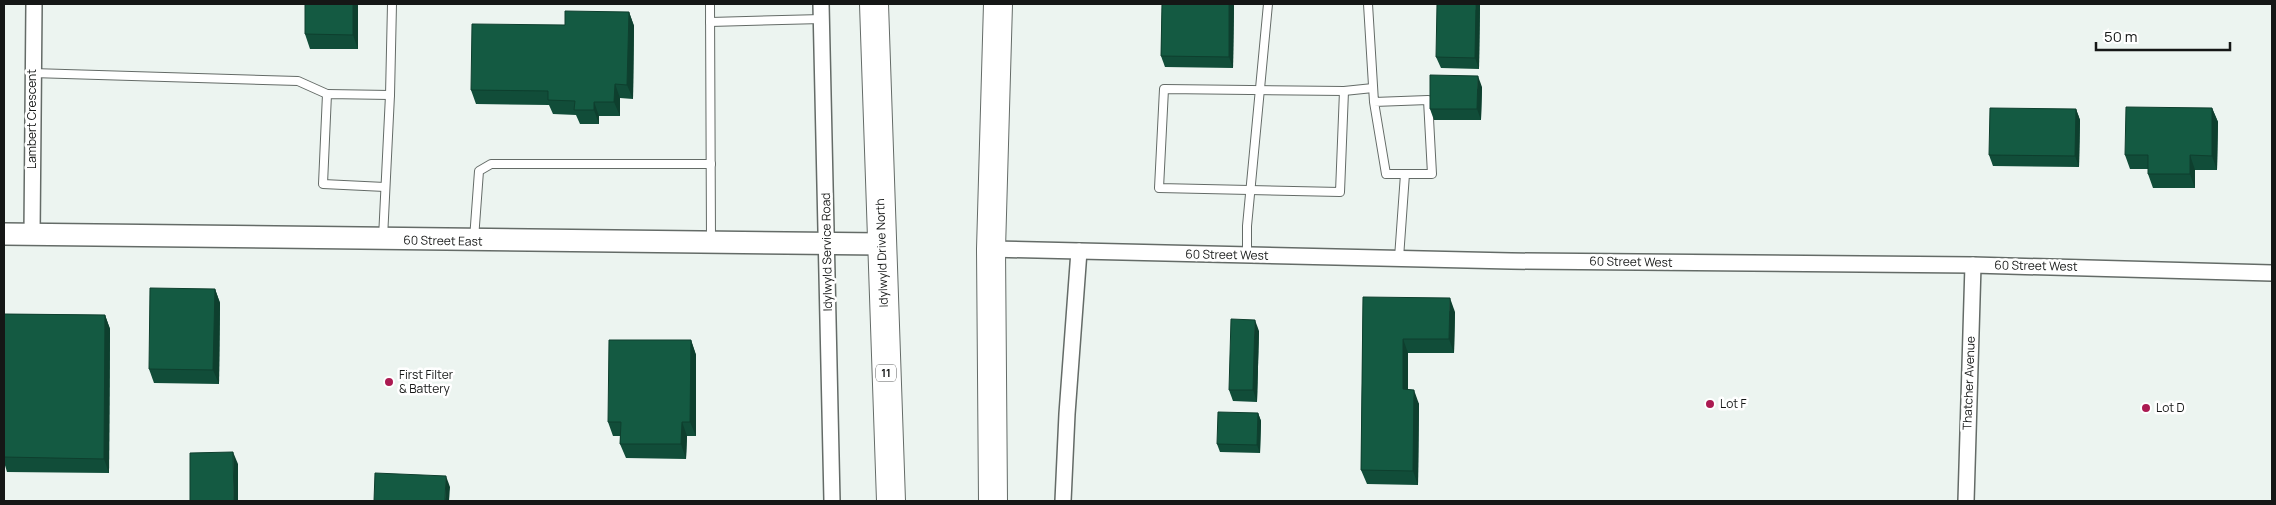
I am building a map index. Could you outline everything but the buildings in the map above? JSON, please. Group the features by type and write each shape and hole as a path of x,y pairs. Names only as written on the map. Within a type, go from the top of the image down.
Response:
{"highway":[{"name":"Idylwyld Drive North","path":"874,4 891,501"},
{"path":"993,501 991,249 998,4"}],"street":[{"name":"Lambert Crescent","path":"32,234 34,4"},
{"name":"Idylwyld Service Road","path":"821,4 832,501"},
{"name":"60 Street East","path":"4,234 383,240 882,244"},
{"name":"60 Street West","path":"991,249 1399,258 1973,265 2272,273"},
{"path":"1063,501 1066,414 1079,251"},
{"name":"Thatcher Avenue","path":"1966,501 1973,265"}],"lane":[{"path":"383,240 392,4"},
{"path":"710,4 711,243"},
{"path":"1247,255 1250,190 1268,4"},
{"path":"1368,4 1374,102 1386,174 1432,174 1428,100 1374,102"},
{"path":"710,22 822,19"},
{"path":"32,73 298,81 327,94 390,95"},
{"path":"1344,91 1340,192 1159,188 1164,88 1344,91 1374,88"},
{"path":"327,94 323,184 385,186"},
{"path":"474,241 478,170 491,164 711,164"},
{"path":"1399,258 1404,174"}],"place":[{"name":"First Filter & Battery","path":"389,382"},
{"name":"Lot F","path":"1710,404"},
{"name":"Lot D","path":"2146,408"}]}
